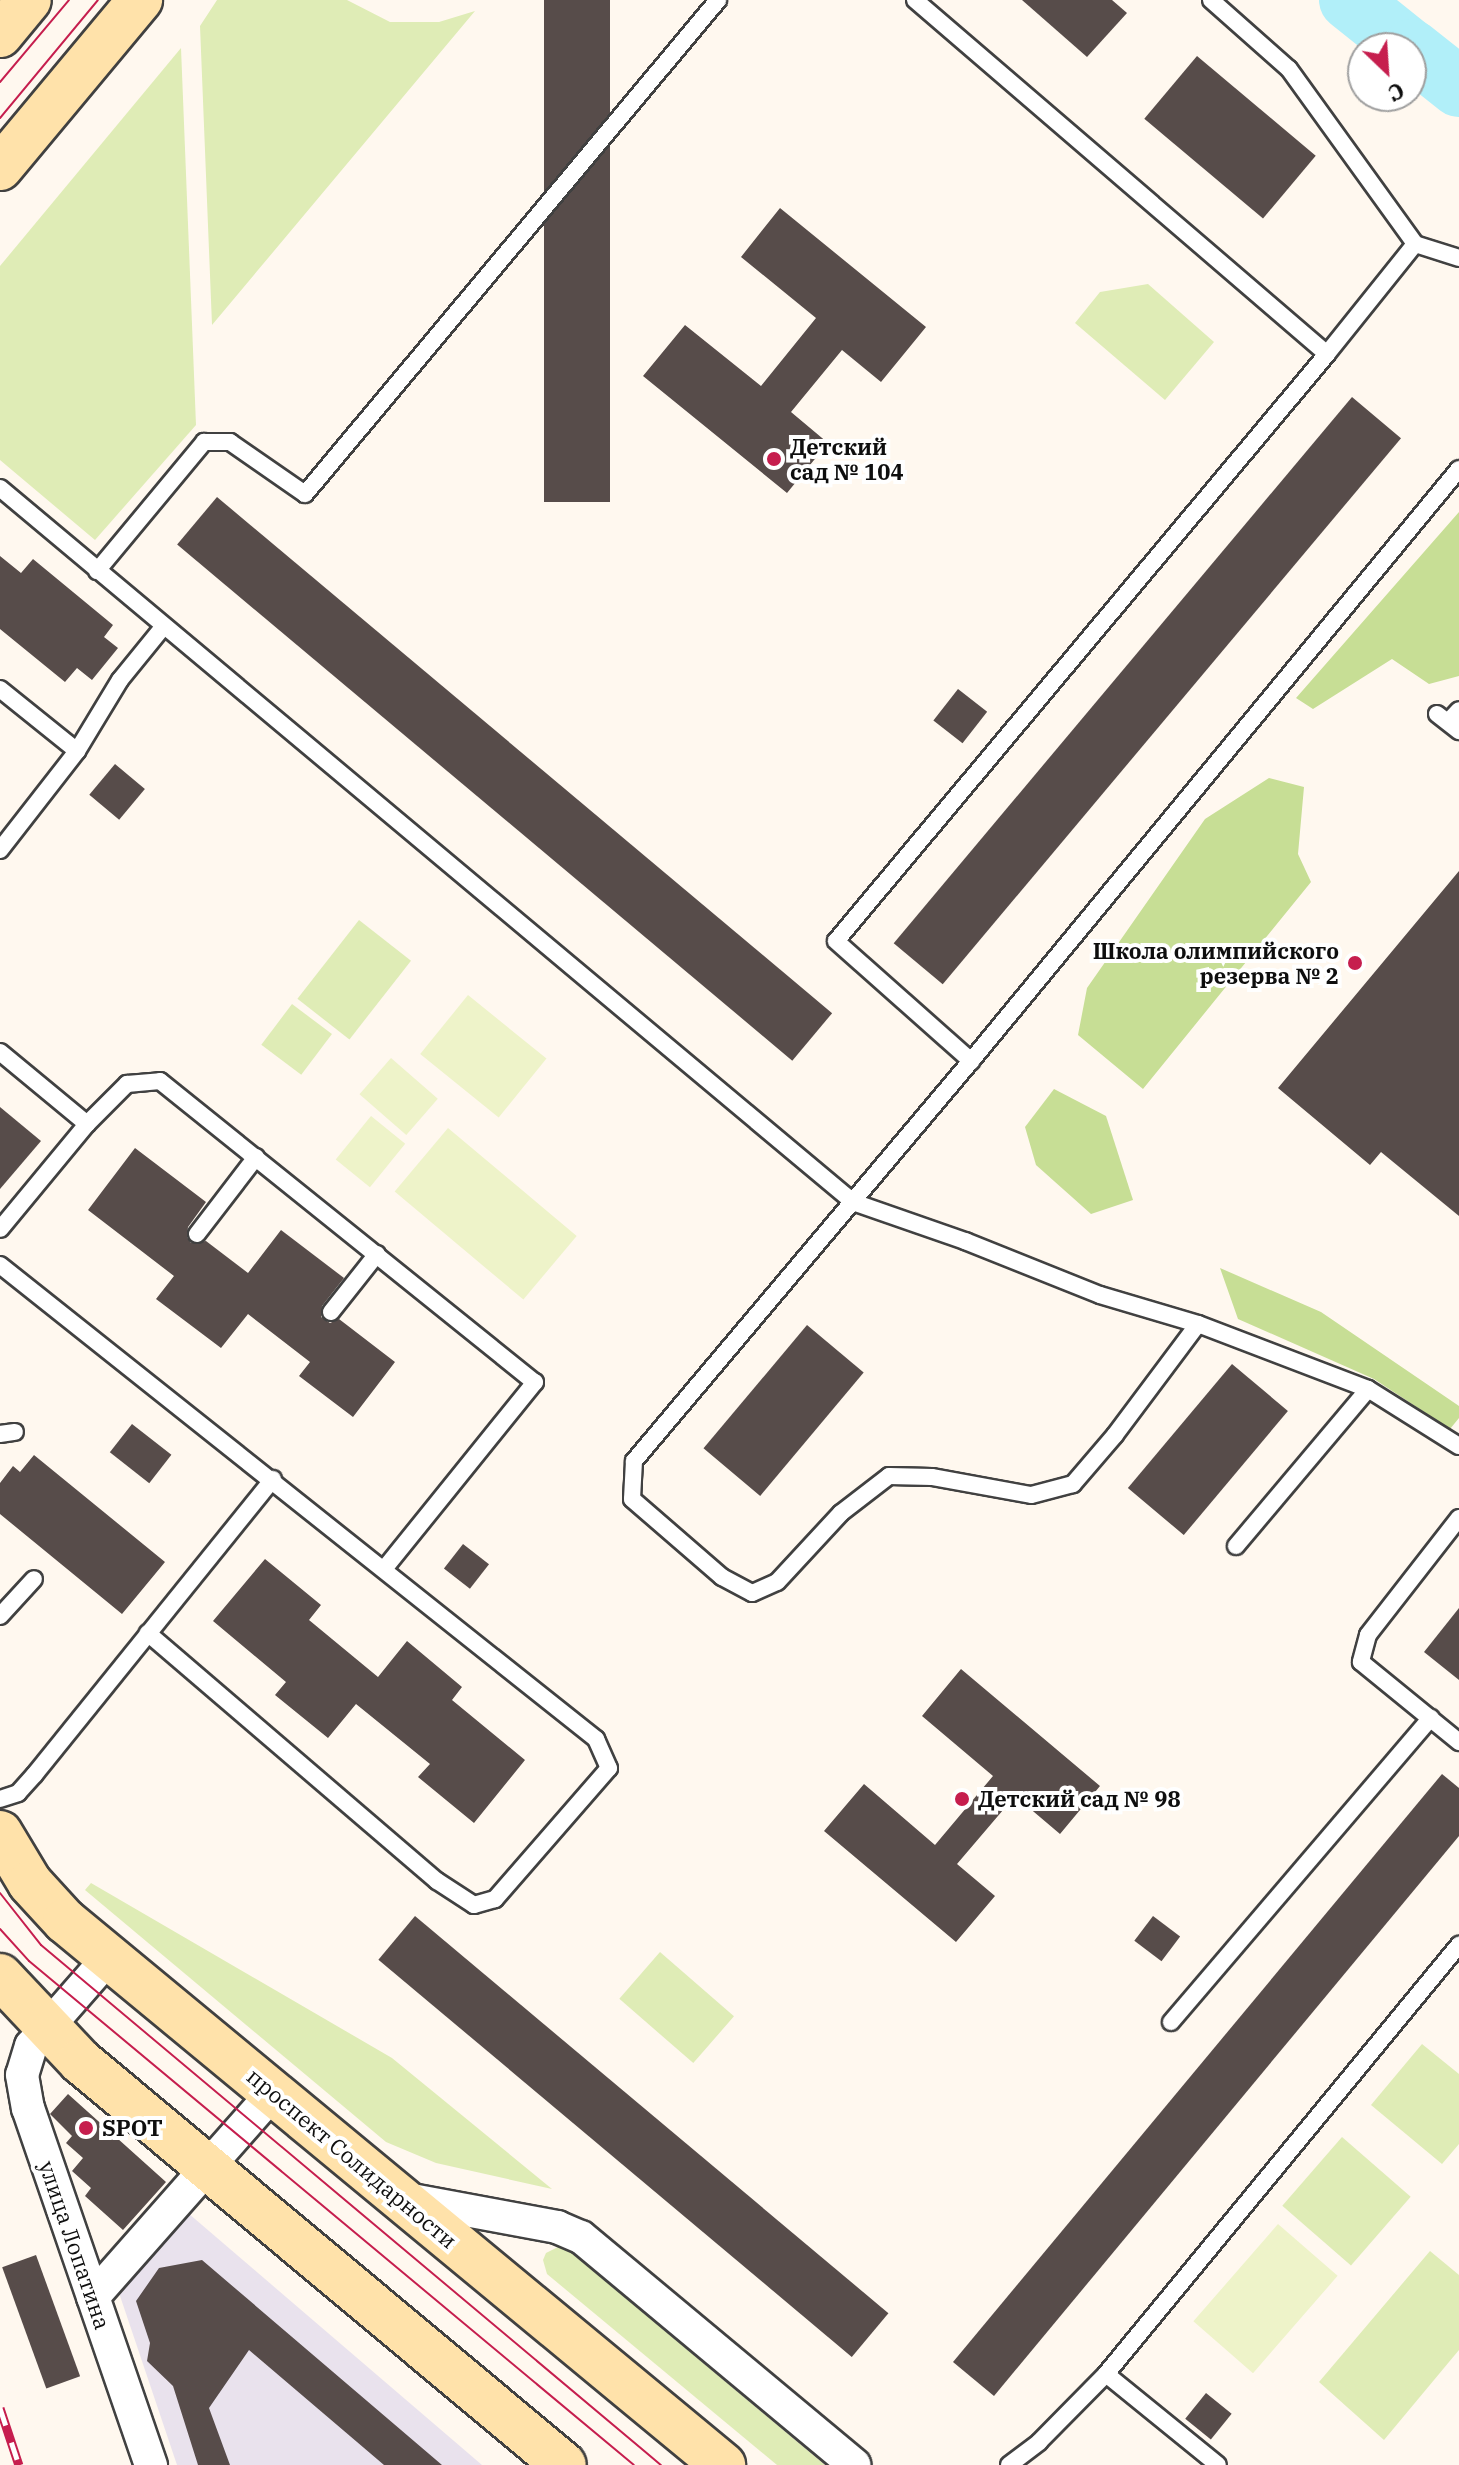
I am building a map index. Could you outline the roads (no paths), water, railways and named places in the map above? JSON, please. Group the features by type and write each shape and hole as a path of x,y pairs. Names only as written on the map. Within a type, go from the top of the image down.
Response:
{"main road":[{"path":"0,35 29,0"},
{"path":"0,168 140,0"},
{"name":"проспект Солидарности","path":"0,1833 30,1883 65,1921 723,2465"},
{"path":"0,1976 80,2061 564,2465"}],"street":[{"name":"улица Лопатина","path":"109,1957 31,2046 22,2075 28,2108 151,2465"},
{"path":"93,2297 273,2093"},
{"path":"400,2198 557,2227 581,2237 855,2465"}],"lane":[{"path":"97,571 204,442 230,442 305,494 718,0"},
{"path":"915,0 1327,354"},
{"path":"1211,0 1289,69 1415,244 1459,258"},
{"path":"971,1061 836,941 1327,354 1415,244"},
{"path":"1198,1324 1115,1435 1073,1484 1031,1495 932,1477 889,1476 841,1513 777,1582 752,1593 722,1577 632,1499 634,1461 971,1061 1459,469"},
{"path":"0,488 853,1202 965,1241 1100,1295 1198,1324 1368,1389 1459,1446"},
{"path":"0,850 77,751 120,680 163,627"},
{"path":"0,689 77,751"},
{"path":"0,1052 87,1124"},
{"path":"0,1229 87,1124 127,1084 160,1081 535,1382 384,1569"},
{"path":"197,1234 256,1157"},
{"path":"331,1312 377,1254"},
{"path":"0,1265 273,1479 596,1739 609,1768 495,1899 474,1905 437,1881 148,1633"},
{"path":"1236,1546 1368,1389"},
{"path":"0,1799 18,1793 35,1774 273,1479"},
{"path":"1459,1518 1368,1635 1361,1662 1459,1742"},
{"path":"0,1616 34,1579"},
{"path":"1171,2022 1431,1718"},
{"path":"1009,2465 1039,2442 1106,2374 1459,1945"},
{"path":"1106,2374 1218,2465"}],"waterway":[{"path":"1349,0 1389,32"},
{"path":"1427,62 1459,87"}],"tram line":[{"path":"0,82 69,0"},
{"path":"0,118 98,0"},
{"path":"0,1893 41,1945 661,2465"},
{"path":"0,1929 29,1961 634,2465"}],"railway":[{"path":"0,2408 19,2465"}],"place":[{"name":"Детский сад № 104","path":"774,459"},
{"name":"Школа олимпийского резерва № 2","path":"1355,963"},
{"name":"Детский сад № 98","path":"962,1799"},
{"name":"SPOT","path":"86,2128"}]}
